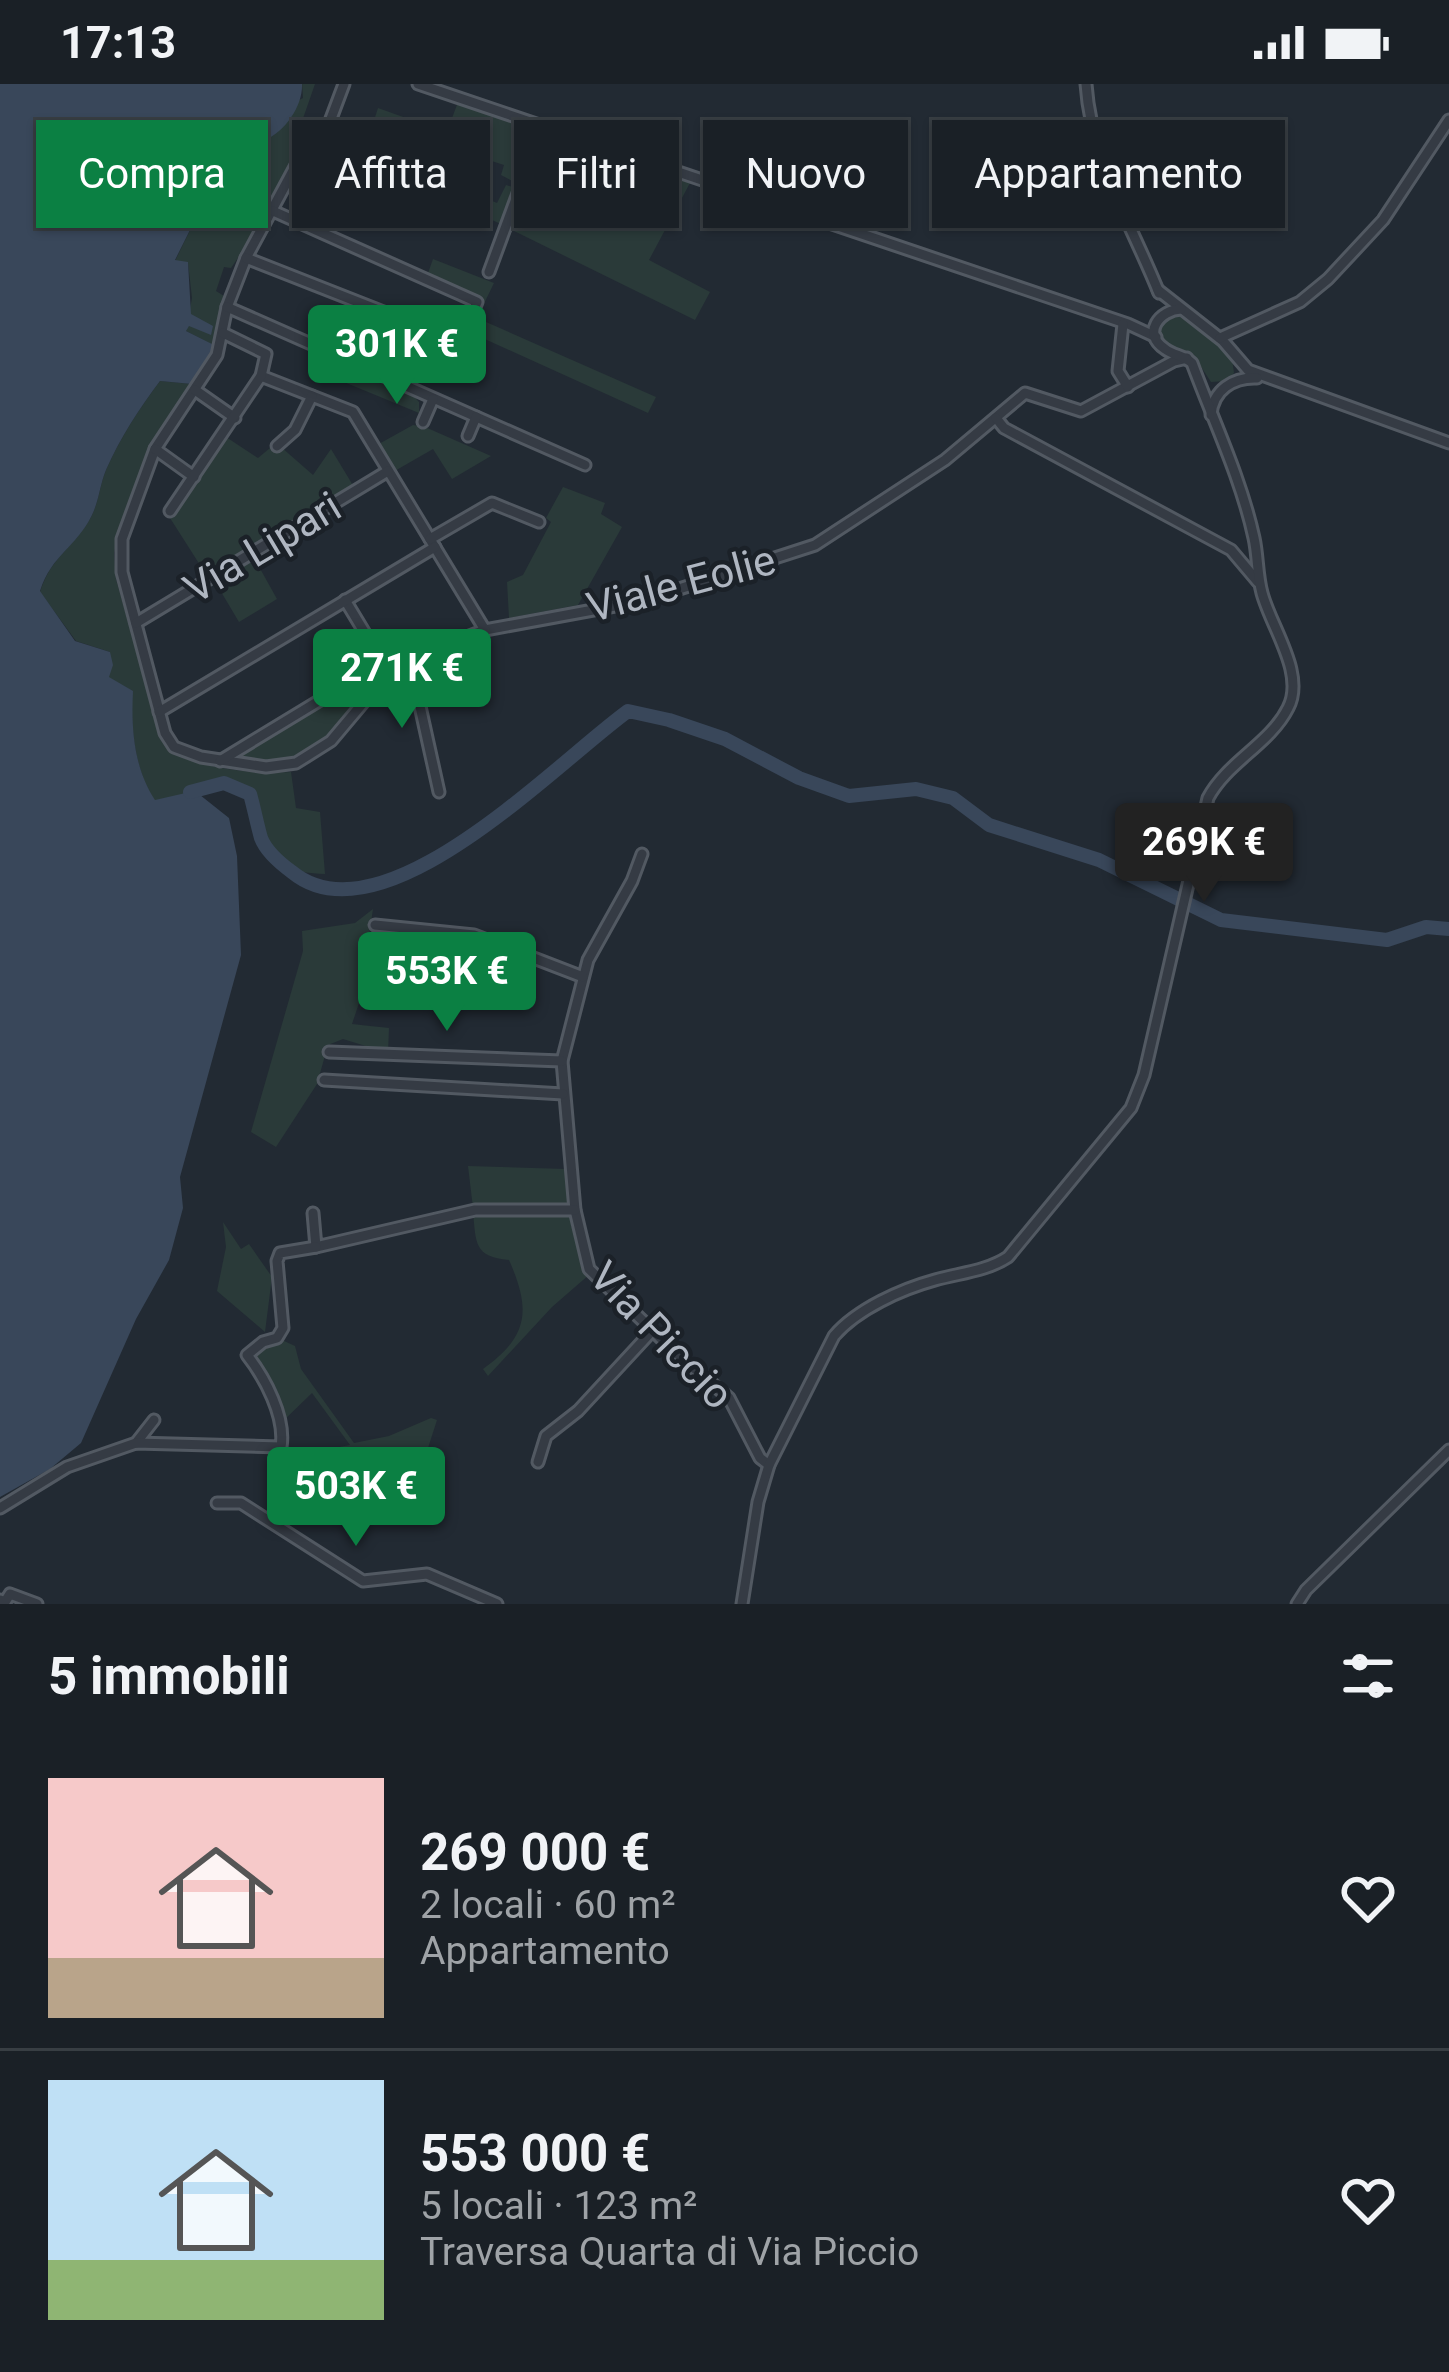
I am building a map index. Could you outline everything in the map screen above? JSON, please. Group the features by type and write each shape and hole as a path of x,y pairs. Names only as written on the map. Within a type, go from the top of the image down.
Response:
{"street":[{"name":"Viale Eolie","path":"330,120 344,84"},
{"path":"418,84 1156,337"},
{"path":"1086,84 1101,161 1158,290 1156,337 1162,348 1159,365 1148,376"},
{"path":"1219,338 1300,302 1328,279 1383,220 1449,120"},
{"name":"Viale Eolie","path":"292,180 227,307 217,355 155,449 121,550 122,572 165,733 174,747 220,761 279,767 309,758 331,742 386,667 485,630 643,601 815,545 945,460 1025,392 1081,410 1187,358"},
{"path":"489,272 514,204"},
{"path":"276,212 477,302 467,323"},
{"path":"249,260 419,326"},
{"path":"1158,290 1219,338 1248,370 1449,443"},
{"path":"227,307 585,465"},
{"path":"1126,324 1181,309"},
{"path":"1126,324 1118,370 1128,387"},
{"path":"1236,379 1237,332"},
{"path":"170,512 261,376 266,354 224,333"},
{"path":"742,1604 758,1502 769,1466 841,1327 899,1293 1008,1257 1131,1108 1144,1075 1190,869 1214,786 1278,722 1292,700 1293,676 1259,583 1255,539 1241,494 1187,358 1162,348"},
{"path":"261,376 352,412 485,630"},
{"path":"1211,418 1214,401 1236,379 1274,380"},
{"path":"1199,381 1222,389"},
{"path":"195,390 235,418"},
{"path":"277,446 295,430 312,396"},
{"path":"423,422 433,399"},
{"path":"468,436 476,417"},
{"path":"995,418 1004,428 1231,550 1259,583"},
{"path":"155,449 194,477"},
{"name":"Via Lipari","path":"136,623 388,471"},
{"path":"159,712 346,600 492,503 539,522"},
{"path":"220,761 386,667 346,600"},
{"path":"410,661 439,792"},
{"name":"Via Piccio","path":"641,854 632,880 596,942 562,1061 574,1210 589,1269 729,1398 760,1458 769,1466"},
{"path":"375,925 475,935 583,977"},
{"path":"329,1052 562,1061"},
{"path":"324,1080 563,1094"},
{"path":"0,1508 67,1467 136,1443 281,1447 271,1398 247,1355 277,1337 283,1328 280,1253 475,1210 574,1210"},
{"path":"313,1213 316,1247"},
{"path":"538,1462 546,1436 578,1411 652,1331"},
{"path":"136,1443 154,1420"},
{"path":"1297,1604 1449,1450"},
{"path":"217,1503 241,1503 363,1581 427,1574 497,1604"},
{"path":"2,1601 10,1594 37,1604"}],"shaded area":[{"path":"302,84 315,84 302,120 292,120 292,163 268,212 268,120 259,120 303,98"},
{"path":"458,102 514,121 514,182 501,175 504,165 490,161 490,120 451,120"},
{"path":"378,108 412,120 374,120"},
{"path":"679,177 691,181 679,204"},
{"path":"506,185 513,187 501,224 490,219 490,200 497,203"},
{"path":"514,218 514,228 666,228 649,260 710,292 695,320 510,229"},
{"path":"191,228 258,228 231,268 224,267 216,291 224,296 212,350 211,344 186,331 192,298 188,263 175,261"},
{"path":"433,259 494,283 477,318 656,397 648,413 467,331 480,301 459,286 450,287 427,276"},
{"path":"1174,314 1185,316 1232,358 1234,373 1227,381 1211,382 1194,356 1167,345 1160,332 1165,319"},
{"path":"329,356 406,388 419,402 419,413 322,373"},
{"path":"160,381 192,384 152,445 114,553 116,579 160,736 169,747 200,763 291,772 296,808 320,812 325,874 300,872 273,860 243,794 220,788 155,801 135,748 132,691 108,677 110,652 76,641 40,592 51,569 92,515 111,458"},
{"path":"413,425 491,456 452,479 433,449 393,472 377,445"},
{"path":"226,437 258,458 270,448 281,447 313,475 331,449 354,487 207,576 170,518"},
{"path":"563,487 605,503 601,514 622,527 578,605 509,618 507,582 523,575"},
{"path":"253,556 277,599 239,622 214,580"},
{"path":"376,669 382,675 308,753 265,761 230,759"},
{"path":"373,909 352,1024 389,1028 388,1053 343,1039 328,1045 317,1084 276,1147 251,1132 303,951 302,931 355,923"},
{"path":"468,1166 566,1169 571,1205 473,1208"},
{"path":"473,1212 571,1214 575,1221 571,1227 576,1227 590,1274 488,1376 483,1369 510,1345 523,1308 509,1260 489,1256 479,1246"},
{"path":"223,1222 241,1249 249,1244 272,1277 265,1332 217,1291 226,1247"},
{"path":"282,1340 295,1346 301,1369 354,1443 437,1420 420,1473 374,1471 324,1460 334,1448 350,1445 312,1393 282,1422 251,1354 262,1345"}],"water":[{"path":"0,84 302,84 296,109 268,138 268,120 36,120 36,228 191,228 175,260 188,262 191,314 213,326 211,335 189,326 186,331 212,344 212,350 192,384 160,381 152,392 111,458 92,515 51,568 40,591 75,641 110,652 109,677 133,691 135,748 155,800 190,792 229,818 237,856 241,955 180,1177 183,1208 169,1260 136,1319 81,1443 50,1469 0,1497"}],"waterway":[{"path":"190,792 224,783 250,794 263,843 292,872 329,888 372,885 419,867 467,839 628,711 725,739 799,778 849,796 916,789 953,798 989,825 1099,860 1221,920 1387,940 1426,927 1449,929"}]}
